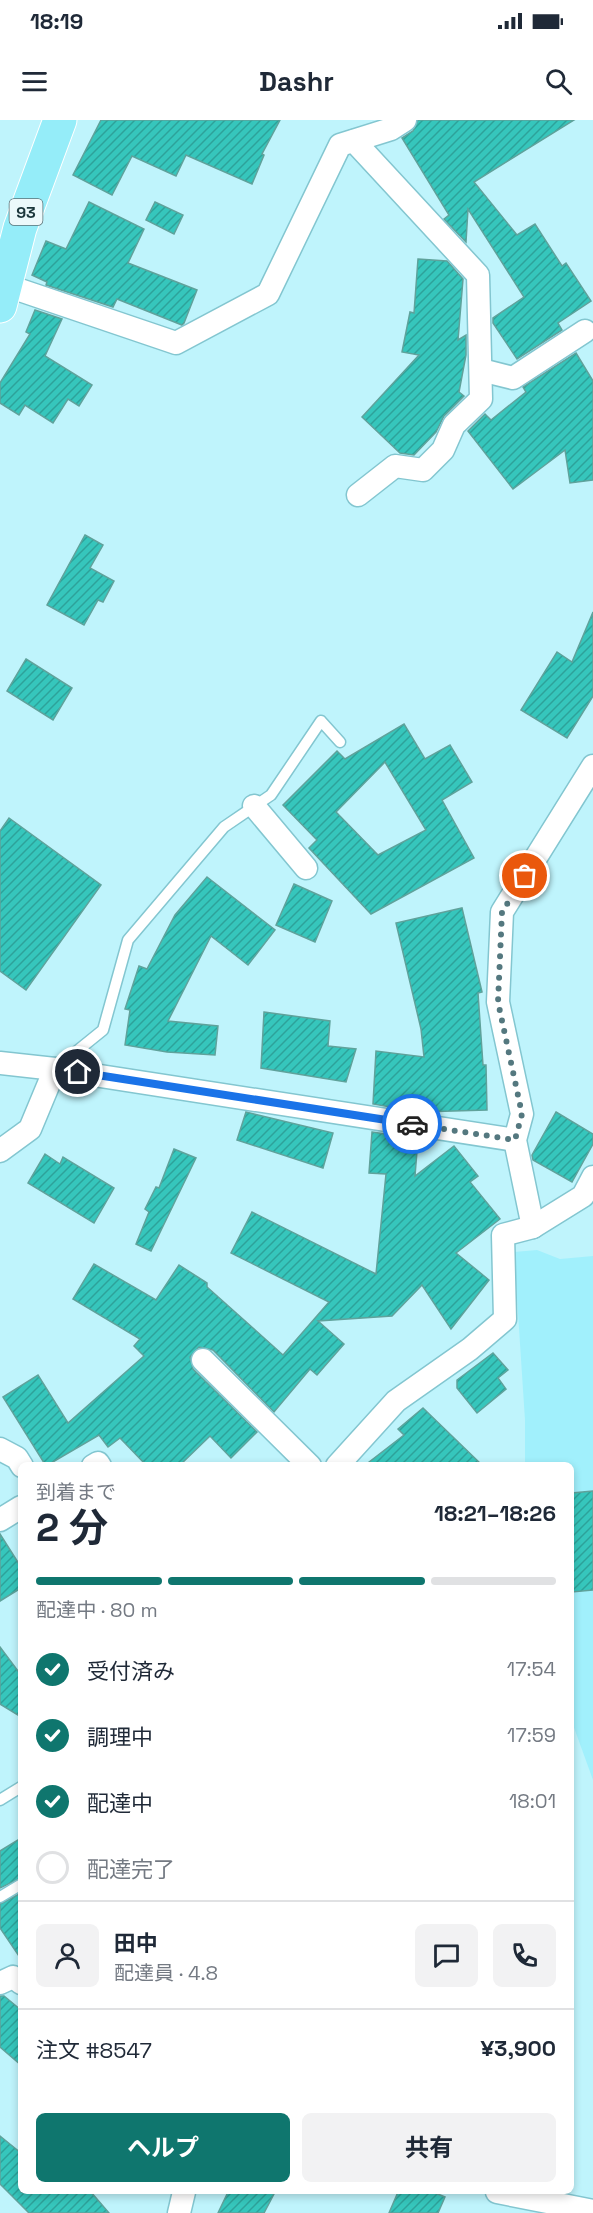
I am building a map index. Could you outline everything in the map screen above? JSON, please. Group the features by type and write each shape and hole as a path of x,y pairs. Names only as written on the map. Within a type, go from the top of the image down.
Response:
{"main road":[{"name":"93","path":"3,296 20,228 60,120"}],"street":[{"path":"3,296 177,343 268,294 340,145 391,129 405,120"},
{"path":"354,141 478,275 481,399 454,425 443,450 423,470 395,466 358,495"},
{"path":"480,370 513,378 585,331"},
{"path":"533,1227 515,1140 522,1114 498,1002 502,912 593,766"},
{"path":"254,806 306,868"},
{"path":"0,1063 55,1069 515,1140"},
{"path":"0,1151 30,1129 55,1069"},
{"path":"341,1462 396,1401 470,1349 505,1319 503,1235 533,1227 583,1196 593,1177"},
{"path":"203,1360 306,1462"},
{"path":"0,1449 17,1458 20,1462"},
{"path":"0,1520 18,1509"},
{"path":"0,1983 13,1977 18,1981"},
{"path":"179,2213 184,2194"},
{"path":"507,2194 593,2211"}],"lane":[{"path":"55,1069 103,1030 128,940 224,827 270,795 321,721 340,742"},
{"path":"0,1800 18,1789"},
{"path":"0,1897 18,1886"}],"shaded area":[{"path":"537,1250 560,1259 593,1256 593,1780 574,1728 574,1462 525,1462 525,1420 514,1252"}],"building":[{"path":"101,120 280,120 262,154 264,155 252,184 186,155 176,176 132,156 112,195 73,175"},
{"path":"418,120 574,120 474,182 517,235 535,224 562,266 566,263 591,301 558,323 562,330 517,359 493,323 493,318 524,297 468,209 466,242 444,219 449,215 402,138 413,131"},
{"path":"89,202 144,229 128,263 197,290 182,325 117,299 113,307 46,285 47,282 32,275 46,241 66,249"},
{"path":"155,202 183,215 174,234 146,220"},
{"path":"418,259 447,261 463,279 458,340 466,335 466,355 459,392 464,396 444,416 436,432 414,455 400,453 362,417 419,355 402,352 410,312 414,313"},
{"path":"35,310 62,319 45,356 92,385 79,406 68,399 53,423 25,405 19,415 0,403 0,383 30,334 26,332"},
{"path":"576,353 593,381 593,480 570,483 565,450 513,489 468,431 485,414 491,420 526,392 523,387"},
{"path":"85,535 103,545 90,568 114,581 103,602 98,600 84,625 47,605"},
{"path":"593,612 593,696 567,738 521,710 557,652 572,662"},
{"path":"26,659 72,688 53,720 7,691"},
{"path":"404,724 425,759 450,745 472,782 442,800 474,858 371,914 309,848 317,840 283,805 337,751 345,759","holes":["385,762 426,830 378,855 336,812"]},
{"path":"9,818 101,885 26,990 0,971 0,831"},
{"path":"207,877 275,930 248,965 211,936 168,1021 218,1026 215,1055 167,1052 125,1045 130,1010 125,1009 139,966 147,969 175,915"},
{"path":"294,884 332,901 315,942 276,925"},
{"path":"462,908 482,992 478,993 483,1065 486,1065 487,1110 419,1112 373,1104 376,1051 424,1057 421,1029 396,923"},
{"path":"264,1012 330,1021 328,1046 356,1049 346,1082 261,1068"},
{"path":"246,1112 333,1133 323,1168 237,1140"},
{"path":"556,1112 593,1134 593,1144 572,1182 533,1160 532,1155"},
{"path":"372,1132 418,1139 415,1176 454,1146 478,1176 470,1182 500,1219 456,1253 489,1280 451,1329 422,1285 392,1316 318,1321 344,1344 317,1375 310,1369 274,1412 213,1350 199,1347 190,1357 193,1369 257,1432 231,1458 210,1436 183,1462 143,1462 120,1438 108,1447 99,1435 53,1462 44,1462 3,1397 38,1375 68,1423 144,1356 134,1346 140,1339 73,1299 94,1264 156,1300 179,1265 207,1283 207,1287 283,1355 329,1302 231,1253 252,1212 376,1274 386,1174 369,1173"},
{"path":"174,1149 196,1158 151,1251 136,1244 149,1212 145,1209 156,1187 159,1188"},
{"path":"45,1154 60,1164 63,1157 114,1188 94,1223 28,1183"},
{"path":"493,1353 508,1370 498,1378 506,1389 477,1413 457,1388 457,1380"},
{"path":"423,1408 479,1462 369,1462 404,1435 398,1429"},
{"path":"593,1491 593,1590 574,1592 574,1493"},
{"path":"0,1534 18,1562 18,1590 0,1601"},
{"path":"0,1647 18,1671 18,1715 0,1704"},
{"path":"18,1840 18,1879 0,1888 0,1851"},
{"path":"18,1895 18,1955 0,1928 0,1904"},
{"path":"0,1996 4,1996 18,2008 18,2062 0,2047"},
{"path":"0,2136 18,2151 18,2194 93,2194 109,2213 29,2213 0,2184"},
{"path":"227,2194 274,2194 264,2213 218,2213"},
{"path":"397,2194 438,2194 445,2197 438,2213 389,2213"}],"way so far":[{"path":"412,1124 515,1140 522,1114 498,1002 502,912 525,876"}],"route":[{"path":"78,1072 412,1124"}]}
